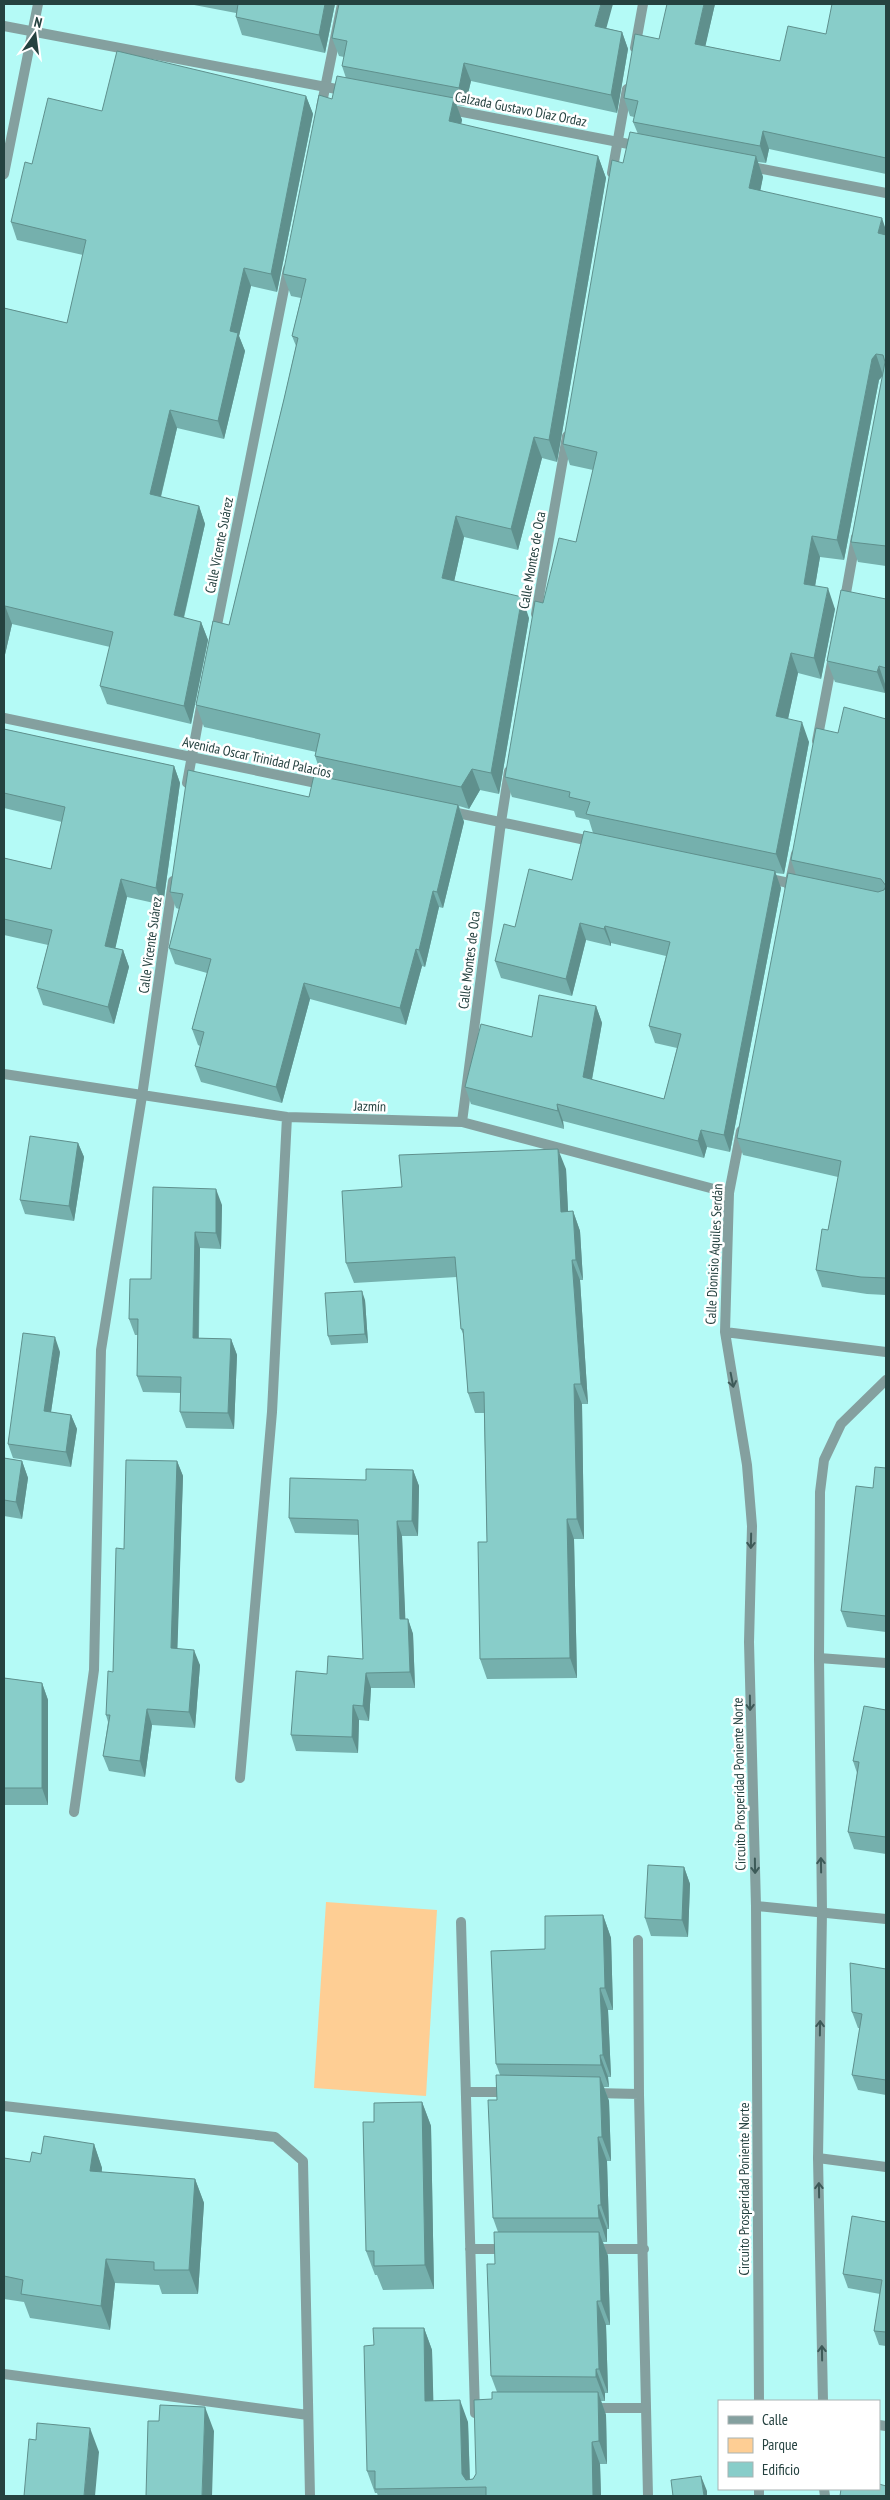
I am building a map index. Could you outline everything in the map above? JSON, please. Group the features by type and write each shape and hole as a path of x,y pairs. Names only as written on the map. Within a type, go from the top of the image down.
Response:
{"street":[{"path":"4,174 38,4"},
{"path":"319,116 342,4"},
{"path":"633,59 643,4"},
{"path":"4,26 354,92"},
{"path":"611,180 630,77"},
{"name":"Calzada Gustavo Díaz Ordaz","path":"432,107 646,147"},
{"path":"733,164 886,193"},
{"name":"Calle Vicente Suárez","path":"212,650 290,262"},
{"name":"Calle Montes de Oca","path":"534,628 569,423"},
{"path":"842,613 858,526"},
{"path":"816,748 836,642"},
{"path":"185,796 204,689"},
{"name":"Avenida Oscar Trinidad Palacios","path":"4,718 336,788"},
{"name":"Calle Montes de Oca","path":"462,1122 501,822 511,764"},
{"path":"433,808 607,844"},
{"path":"789,888 797,844"},
{"name":"Calle Vicente Suárez","path":"74,1812 94,1670 101,1350 142,1096 174,873"},
{"path":"751,875 789,888 809,887"},
{"name":"Jazmín","path":"4,1074 287,1117 462,1122 729,1193"},
{"name":"Calle Dionisio Aquiles Serdán","path":"724,1332 729,1193 744,1115"},
{"path":"240,1778 272,1412 287,1117"},
{"path":"724,1332 886,1352"},
{"name":"Circuito Prosperidad Poniente Norte","path":"724,1332 747,1465 752,1526 749,1642 756,1906 759,2400"},
{"path":"823,2400 818,2158 822,1912 819,1658 820,1492 824,1460 841,1424 886,1380"},
{"path":"819,1658 886,1663"},
{"path":"756,1906 886,1918"},
{"path":"461,1922 470,2249 480,2407 475,2427"},
{"path":"638,1940 639,2094 644,2249 644,2408 648,2496"},
{"path":"466,2092 524,2092"},
{"path":"581,2093 639,2094"},
{"path":"4,2106 275,2137 303,2161 310,2496"},
{"path":"818,2158 886,2167"},
{"path":"470,2249 518,2249"},
{"path":"586,2249 644,2249"},
{"path":"4,2374 308,2415"},
{"path":"574,2408 644,2408"}],"green space":[{"path":"326,1902 437,1910 426,2096 314,2088"}],"building":[{"path":"238,4 325,4 319,35 236,17"},
{"path":"339,4 601,4 595,26 622,32 611,95 464,63 459,88 342,66 347,41 332,38"},
{"path":"667,4 704,4 695,44 780,61 788,26 826,34 832,4 886,4 886,158 763,131 760,146 633,122 638,101 624,98 635,34 659,39"},
{"path":"117,51 306,96 271,274 244,268 230,331 238,333 218,421 170,410 150,494 199,506 174,615 201,622 184,706 100,686 113,632 5,606 4,613 4,308 67,323 86,240 11,222 25,162 32,164 48,98 102,111"},
{"path":"337,76 454,98 449,121 598,156 549,440 534,437 511,529 456,516 442,578 522,597 491,773 472,769 461,787 315,756 320,734 196,705 213,621 229,625 298,338 292,336 306,279 283,274 319,95 332,99"},
{"path":"630,132 756,156 749,188 882,218 878,233 886,235 886,546 851,542 885,362 883,355 876,354 872,359 837,540 812,536 804,584 828,588 814,658 791,653 776,716 802,722 776,854 586,814 590,802 569,797 570,792 505,777 535,601 543,603 559,538 576,542 597,452 563,444 612,160 623,163"},
{"path":"841,590 886,599 886,668 879,666 877,672 827,661"},
{"path":"844,707 886,719 886,886 881,879 791,860 816,728 838,733"},
{"path":"4,729 174,766 156,888 121,879 105,946 123,950 108,1007 37,988 52,930 4,919 4,858 51,869 65,807 4,793"},
{"path":"188,770 309,797 314,775 458,805 437,892 433,891 419,950 416,949 400,1008 304,983 276,1087 195,1066 204,1032 192,1029 211,959 169,948 183,894 170,892"},
{"path":"584,831 775,871 724,1135 701,1130 698,1141 557,1104 558,1111 465,1087 481,1024 532,1037 539,995 596,1006 583,1077 664,1099 681,1034 649,1026 670,942 605,926 604,929 580,923 566,979 495,961 504,924 515,927 529,869 572,880"},
{"path":"788,873 878,892 884,890 886,886 886,1278 861,1277 816,1270 822,1229 828,1230 841,1161 737,1138"},
{"path":"30,1136 78,1143 69,1206 20,1200"},
{"path":"558,1149 561,1212 573,1211 576,1260 572,1260 581,1384 574,1384 577,1519 567,1519 570,1658 480,1659 478,1542 487,1542 484,1392 468,1393 455,1257 346,1263 342,1191 402,1187 399,1155"},
{"path":"153,1187 216,1189 216,1233 195,1232 193,1338 231,1339 228,1413 180,1412 181,1377 137,1376 138,1319 129,1319 130,1279 151,1279"},
{"path":"362,1291 365,1334 328,1336 325,1293"},
{"path":"23,1333 55,1337 44,1411 71,1415 66,1452 8,1444"},
{"path":"4,1458 22,1461 16,1502 4,1500"},
{"path":"126,1460 177,1461 171,1648 194,1650 189,1712 147,1709 140,1761 103,1756 110,1715 106,1715 108,1671 113,1672 116,1548 124,1549"},
{"path":"875,1467 886,1468 886,1616 841,1611 856,1486 873,1488"},
{"path":"366,1469 413,1470 412,1521 397,1521 400,1619 408,1619 410,1672 366,1673 363,1706 353,1705 352,1737 291,1735 296,1671 327,1674 328,1656 363,1659 358,1520 289,1518 290,1478 366,1480"},
{"path":"4,1678 42,1683 42,1788 4,1788"},
{"path":"864,1706 886,1710 886,1837 848,1832 859,1762 853,1761"},
{"path":"648,1865 684,1867 682,1920 645,1918"},
{"path":"603,1915 605,1988 600,1988 603,2055 600,2055 601,2065 496,2064 491,1951 545,1949 545,1916"},
{"path":"850,1963 886,1969 886,2080 852,2075 862,2014 852,2012"},
{"path":"496,2075 600,2077 602,2137 598,2137 601,2205 598,2205 599,2218 493,2218 488,2100 497,2100"},
{"path":"422,2102 425,2265 374,2266 374,2251 366,2251 363,2122 374,2122 374,2103"},
{"path":"44,2136 94,2144 90,2171 195,2179 189,2270 154,2270 154,2262 106,2259 101,2306 21,2294 23,2280 4,2276 4,2158 30,2162 32,2152 41,2154"},
{"path":"852,2216 886,2222 886,2332 874,2331 882,2280 843,2274"},
{"path":"494,2232 599,2232 601,2301 597,2301 599,2369 596,2369 596,2377 491,2376 487,2264 495,2264"},
{"path":"373,2328 424,2328 425,2401 460,2400 462,2474 466,2480 473,2479 476,2474 474,2400 492,2399 492,2392 598,2392 599,2441 592,2442 593,2496 486,2496 486,2487 375,2489 375,2471 367,2471 364,2346 374,2345"},
{"path":"160,2405 205,2407 202,2496 146,2496 148,2421 159,2421"},
{"path":"37,2423 90,2428 84,2496 24,2496 29,2439 36,2440"},
{"path":"701,2476 704,2496 673,2496 671,2480"},
{"path":"880,2484 886,2486 886,2496 840,2496 841,2490 880,2490"}]}
